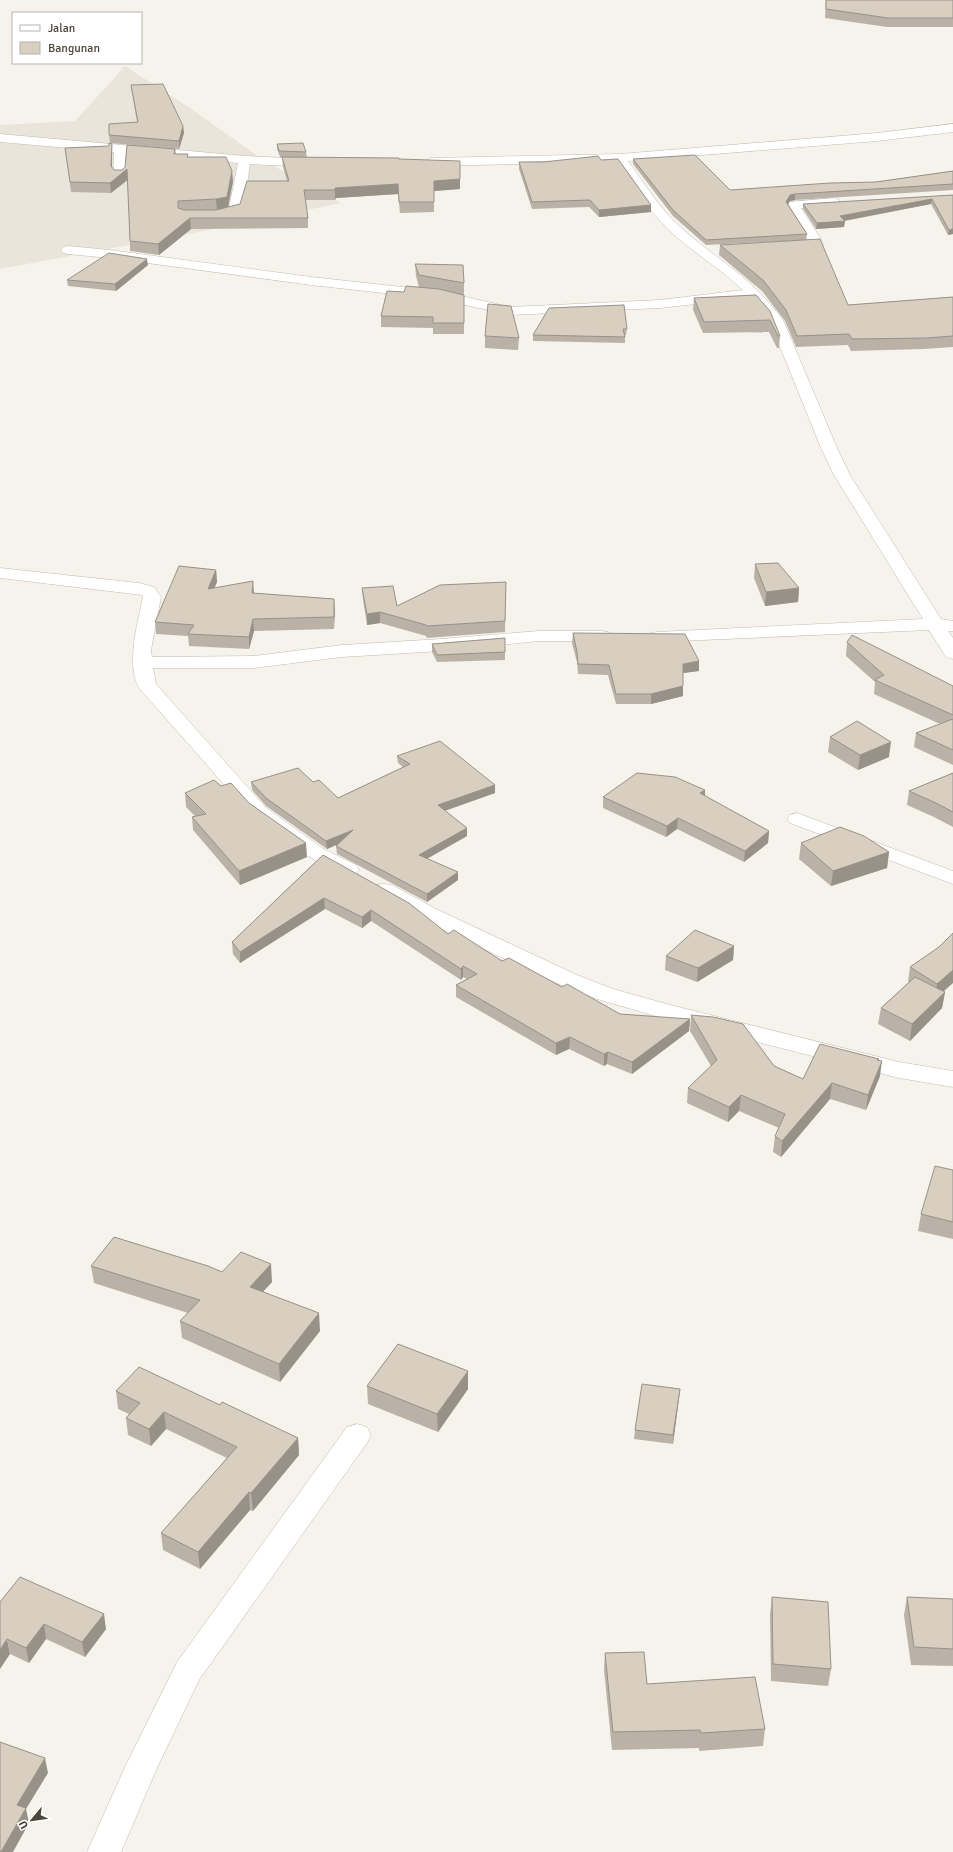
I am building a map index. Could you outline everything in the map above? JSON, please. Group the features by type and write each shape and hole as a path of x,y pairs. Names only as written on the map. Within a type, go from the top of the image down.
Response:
{"street":[{"path":"415,162 620,158 869,137 953,128"},
{"path":"0,138 244,160 323,163"},
{"path":"119,176 120,149"},
{"path":"620,158 665,219 754,293 765,304 776,322 829,448 842,475 944,625 953,653"},
{"path":"199,214 230,213 235,210 240,192 244,160"},
{"path":"780,247 811,246 816,244 793,205 847,201"},
{"path":"68,250 110,254 296,279 439,295 510,311 660,304 754,293"},
{"path":"702,251 726,250"},
{"path":"0,573 139,588 148,591 152,596 142,650 144,675 147,685 258,811 315,852 428,914 569,980 604,994 667,1012 899,1070 953,1079"},
{"path":"144,664 254,662 342,651 441,646 539,636 698,636 944,625"},
{"path":"797,819 953,878"},
{"path":"104,1852 130,1791 188,1671 357,1434"}],"shaded area":[{"path":"125,66 190,108 265,161 341,203 209,230 0,269 0,125 75,121"}],"building":[{"path":"826,0 953,0 953,18 888,18 826,9"},
{"path":"163,84 183,126 179,141 109,135 109,124 138,122 131,85"},
{"path":"109,143 112,144 111,166 114,170 122,170 125,167 127,145 175,149 174,154 188,154 187,157 226,157 232,171 227,197 178,201 178,208 184,210 216,210 240,204 247,181 289,181 282,157 399,158 460,161 460,179 434,181 434,202 399,202 398,184 335,188 335,190 304,190 308,218 190,218 158,244 130,241 127,169 110,183 70,182 65,148 109,146"},
{"path":"303,143 306,152 279,151 277,144"},
{"path":"695,155 730,190 830,183 876,182 953,171 953,184 790,195 786,202 807,234 706,240 673,210 633,159"},
{"path":"598,156 601,160 618,159 651,205 599,210 590,200 532,202 519,162 543,162"},
{"path":"953,195 953,229 949,230 932,199 840,216 845,221 817,223 803,204"},
{"path":"820,239 848,305 953,297 953,336 852,339 849,334 797,336 786,310 763,280 720,245"},
{"path":"109,253 147,259 115,284 67,280"},
{"path":"415,264 463,265 464,283 419,275"},
{"path":"406,286 439,289 464,295 464,323 433,323 433,317 381,316 387,291 404,292"},
{"path":"756,295 770,311 780,336 778,336 770,320 704,322 694,298"},
{"path":"488,304 511,306 519,338 485,336"},
{"path":"624,305 627,329 623,329 625,337 533,335 549,308"},
{"path":"778,563 799,588 766,592 755,564"},
{"path":"179,566 216,570 208,589 253,581 252,593 334,599 334,617 253,619 249,637 188,634 194,625 155,622"},
{"path":"506,582 505,621 427,626 380,612 367,614 362,588 393,586 397,606 440,585"},
{"path":"573,633 685,634 699,661 683,664 683,686 651,694 616,694 609,665 578,664"},
{"path":"852,635 953,686 953,715 875,680 884,675 847,642"},
{"path":"505,638 505,652 437,655 432,644"},
{"path":"953,719 953,750 916,733"},
{"path":"857,721 891,742 860,755 830,737"},
{"path":"440,741 495,785 438,805 467,828 419,855 458,872 427,894 336,846 353,830 326,841 266,798 251,782 298,768 313,782 319,780 338,798 410,764 397,756"},
{"path":"637,773 675,777 705,790 700,793 769,831 745,851 678,818 667,826 603,797"},
{"path":"953,773 953,812 909,791"},
{"path":"214,780 221,786 231,783 249,803 306,843 239,871 192,817 206,814 185,793"},
{"path":"840,827 864,836 889,852 833,871 801,843"},
{"path":"323,855 409,903 448,934 454,930 502,961 509,958 562,987 567,984 620,1014 690,1019 632,1062 608,1052 604,1054 570,1037 556,1043 456,985 477,974 463,966 461,969 371,910 362,917 324,898 240,952 232,942"},
{"path":"695,930 734,946 698,968 666,956"},
{"path":"953,933 953,970 937,984 910,967 939,947"},
{"path":"915,977 945,992 912,1024 881,1008"},
{"path":"691,1015 713,1017 743,1024 774,1066 803,1079 820,1044 882,1061 868,1095 832,1083 782,1141 775,1136 785,1114 741,1095 729,1107 688,1088 717,1060"},
{"path":"935,1166 953,1170 953,1222 921,1214"},
{"path":"114,1237 208,1266 222,1272 241,1252 271,1264 250,1287 319,1313 279,1364 180,1321 200,1300 91,1266"},
{"path":"398,1344 468,1371 437,1414 367,1386"},
{"path":"139,1367 220,1405 222,1402 298,1438 251,1493 249,1492 198,1552 161,1533 237,1447 164,1412 149,1429 126,1418 140,1403 116,1391"},
{"path":"642,1384 680,1389 673,1435 635,1430"},
{"path":"20,1577 104,1614 82,1642 44,1624 26,1648 7,1639 0,1650 0,1602"},
{"path":"772,1597 828,1602 831,1669 773,1664"},
{"path":"907,1597 953,1599 953,1649 914,1647"},
{"path":"644,1652 647,1684 755,1677 765,1729 701,1733 700,1730 613,1732 605,1653"},
{"path":"0,1742 45,1758 17,1805 26,1808 1,1852 0,1852"}]}
